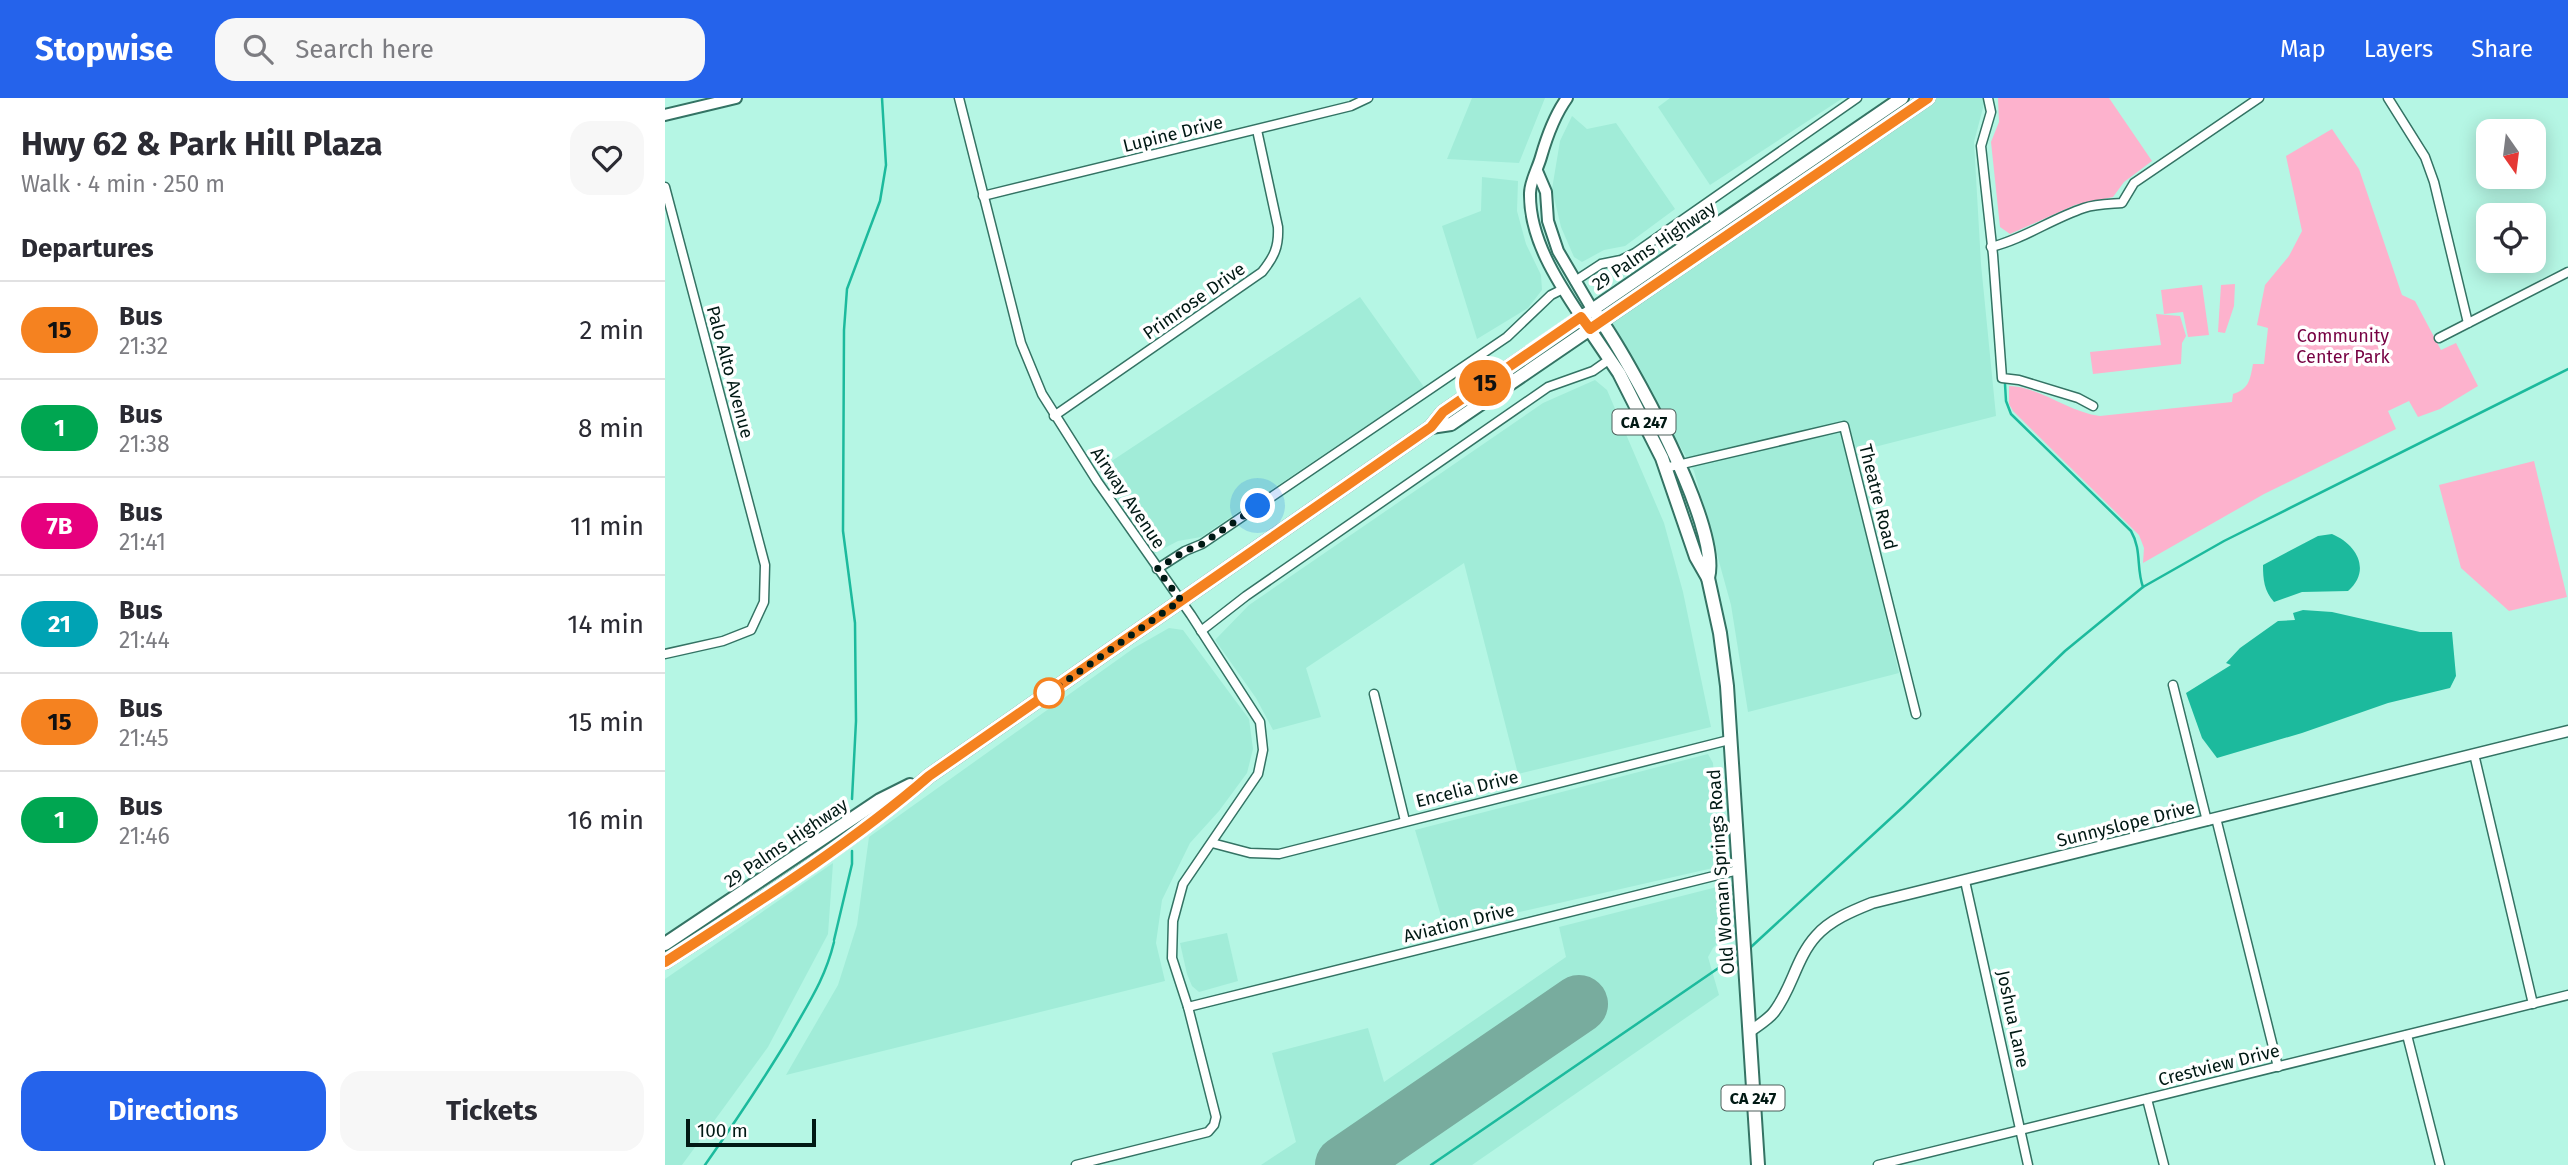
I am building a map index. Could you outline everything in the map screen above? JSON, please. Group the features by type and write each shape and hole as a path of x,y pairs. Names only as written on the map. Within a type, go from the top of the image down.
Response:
{"main road":[{"path":"665,115 737,98"},
{"path":"1567,98 1558,109 1530,191 1534,227 1549,265 1581,317"},
{"name":"29 Palms Highway","path":"665,962 885,814 929,776 1431,427 1443,412 1902,98"},
{"name":"29 Palms Highway","path":"1431,427 1451,424 1928,98"},
{"path":"1537,171 1546,192 1552,234 1558,251 1592,309"},
{"name":"Old Woman Springs Road","path":"1592,309 1610,359 1646,425 1665,468 1696,558 1708,578 1720,633 1727,685 1758,1165"},
{"name":"Old Woman Springs Road","path":"1581,317 1596,325 1651,404 1679,464 1705,537 1712,565 1708,578"},
{"name":"29 Palms Highway","path":"665,944 880,800 929,776"}],"street":[{"name":"Airway Avenue","path":"959,98 1021,342 1042,394 1157,569 1202,631 1259,722 1263,735 1258,774 1183,884 1173,920 1172,958 1188,1007 1216,1116 1214,1125 1208,1132 1076,1165"},
{"name":"Lupine Drive","path":"983,196 1257,130 1351,106 1368,98"},
{"path":"1574,281 1601,264 1621,260 1635,253 1857,98"},
{"path":"1988,98 1991,112 1980,146 2002,378 2019,380 2078,398 2093,406"},
{"path":"1991,247 2024,236 2087,207 2122,203 2134,183 2259,98"},
{"path":"2388,98 2425,157 2434,182 2468,323"},
{"name":"Primrose Drive","path":"1054,416 1262,272 1275,256 1279,242 1278,227 1257,130"},
{"name":"Palo Alto Avenue","path":"665,187 765,565 764,602 751,630 723,641 665,654"},
{"path":"2439,338 2568,272"},
{"path":"1157,569 1185,551 1202,544 1500,341 1551,295 1563,289"},
{"path":"1202,631 1245,597 1548,387 1593,371 1610,359"},
{"name":"Theatre Road","path":"1665,468 1844,426 1916,714"},
{"path":"2173,685 2278,1067"},
{"path":"1374,694 1405,821"},
{"name":"Sunnyslope Drive","path":"1749,1032 1774,1013 1801,957 1815,936 1852,911 2568,731"},
{"name":"Encelia Drive","path":"1212,843 1250,853 1279,854 1729,740"},
{"path":"2474,754 2533,1004"},
{"name":"Aviation Drive","path":"1188,1007 1738,870"},
{"name":"Joshua Lane","path":"1965,881 2028,1165"},
{"name":"Crestview Drive","path":"1878,1165 1907,1161 2019,1130 2568,995"},
{"path":"2407,1035 2440,1165"},
{"path":"2147,1099 2164,1165"}],"shaded area":[{"path":"1472,98 1545,98 1519,163 1447,159"},
{"path":"1670,98 1843,98 1710,185 1658,107"},
{"path":"1932,98 1983,98 1984,104 1974,142 1981,264 1996,416 1847,454 1899,673 1748,712 1731,605 1694,471 1610,321"},
{"path":"1572,116 1587,129 1616,123 1675,209 1625,246 1604,250 1582,262 1574,257 1561,227 1552,189 1560,141"},
{"path":"1482,177 1518,181 1517,211 1526,244 1541,275 1542,290 1528,308 1477,339 1442,226 1481,211"},
{"path":"1360,297 1424,387 1201,537 1178,541 1155,553 1098,470"},
{"path":"1595,380 1607,390 1664,523 1683,592 1711,727 1518,774 1464,563 1306,668 1321,717 1273,730 1256,698 1215,640 1249,605 1543,403"},
{"path":"2332,534 2355,552 2360,567 2355,583 2348,591 2302,592 2274,602 2265,585 2263,565 2318,536"},
{"path":"2303,610 2332,612 2420,632 2452,632 2456,676 2450,688 2388,703 2302,733 2217,758 2202,738 2186,693 2231,665 2226,663 2240,648 2278,621 2295,620 2293,613"},
{"path":"1169,628 1183,630 1249,719 1253,749 1247,773 1219,811 1190,843 1162,900 1156,943 1165,981 786,1075 838,985 857,925 869,837 1134,648"},
{"path":"1708,754 1713,763 1720,862 1713,868 1445,929 1415,830"},
{"path":"833,863 828,934 768,1047 682,1165 665,1165 665,979"},
{"path":"1725,885 1728,937 1713,948 1708,957 1719,995 1472,1165 1261,1165 1296,1142 1272,1053 1368,1028 1384,1082 1566,957 1559,927"},
{"path":"1227,933 1238,981 1199,992 1192,986 1187,974 1180,943"}],"green space":[{"path":"1998,98 2109,98 2152,161 2124,182 2113,197 2075,205 2010,234 2000,227 1991,142 1999,122"},
{"name":"Community Center Park","path":"2332,129 2359,169 2402,295 2415,301 2441,350 2456,343 2478,386 2440,409 2418,417 2409,401 2388,411 2396,429 2264,494 2143,563 2144,548 2139,535 2013,411 2009,404 2009,386 2021,387 2077,410 2100,416 2232,402 2233,394 2248,383 2253,364 2264,364 2268,328 2257,325 2265,285 2289,256 2302,231 2286,156"},
{"path":"2235,284 2234,306 2225,333 2218,332 2221,285"},
{"path":"2202,285 2209,335 2188,337 2183,312 2164,314 2161,290"},
{"path":"2156,314 2180,316 2186,336 2182,343 2181,364 2093,374 2090,352 2161,345"},
{"path":"2534,461 2567,597 2509,611 2461,568 2439,485"}],"waterway":[{"path":"852,799 856,721 855,623 843,531 844,330 847,289 880,201 886,165 882,98"},
{"path":"1751,947 1904,806 2065,651 2143,587 2224,541 2568,369"},
{"path":"2005,384 2006,401 2011,414 2131,531 2137,545 2143,587"},
{"path":"834,940 852,864 852,851"},
{"path":"705,1165 791,1034 821,979 834,942"},
{"path":"1431,1165 1736,956"}],"runway":[{"path":"1344,1165 1579,1004"}],"bus line":[{"name":"15","path":"665,962 885,814 929,776 1431,427 1443,412 1581,317 1590,329 1928,98"}],"route":[{"path":"1049,693 1181,600 1157,569 1185,551 1202,544 1258,506"}]}
